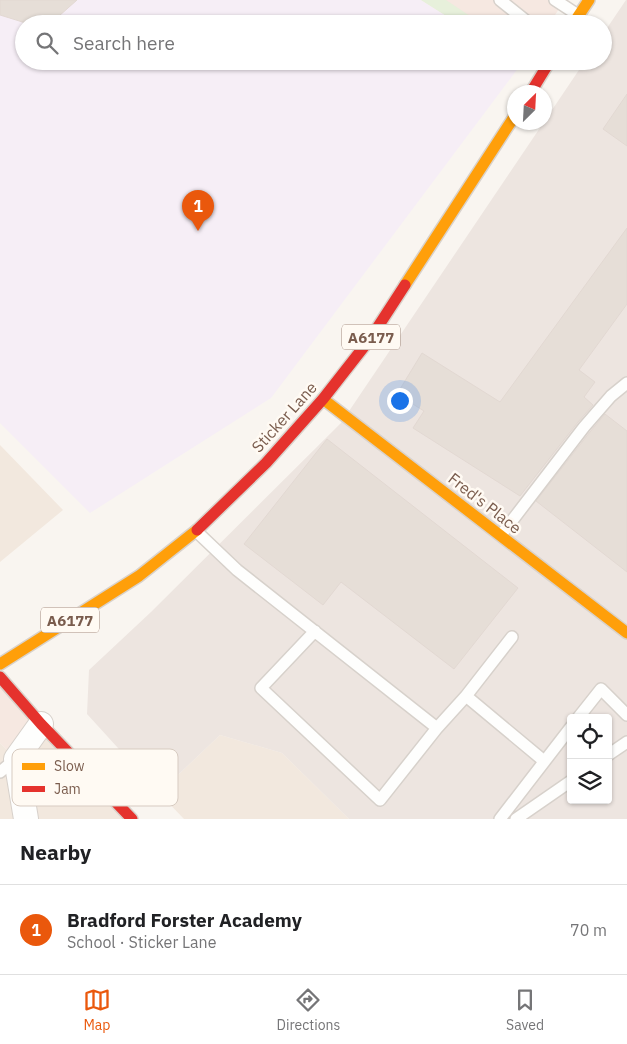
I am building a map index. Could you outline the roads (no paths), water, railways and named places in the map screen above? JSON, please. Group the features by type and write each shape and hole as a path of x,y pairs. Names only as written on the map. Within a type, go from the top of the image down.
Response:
{"main road":[{"path":"579,15 589,0"},
{"path":"535,85 544,70"},
{"name":"Sticker Lane","path":"0,664 139,576 196,531 266,463 323,399 370,339 507,128"},
{"name":"Fred's Place","path":"323,399 627,633"},
{"path":"0,677 65,749"},
{"path":"120,806 132,819"}],"street":[{"path":"21,749 41,724"},
{"path":"22,806 26,819"}],"lane":[{"path":"500,0 519,15"},
{"path":"555,0 571,15"},
{"path":"500,535 584,427 611,396 627,382"},
{"path":"196,531 237,570 437,728"},
{"path":"315,631 261,688 380,800 512,637"},
{"path":"581,714 601,690 627,716"},
{"path":"466,696 544,761"},
{"path":"500,819 567,732"},
{"path":"612,752 627,742"},
{"path":"516,819 567,784"}],"place":[{"name":"Bradford Forster Academy","path":"198,231"}]}
